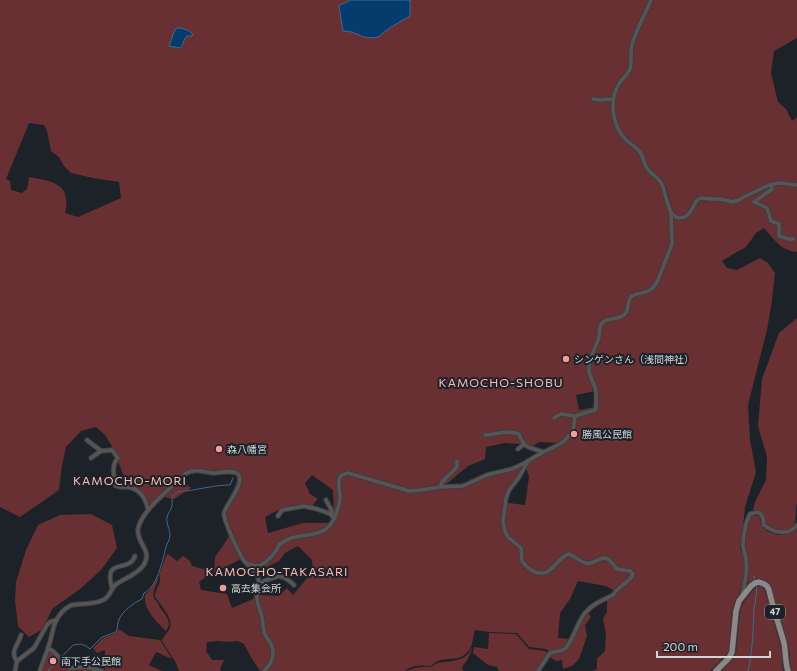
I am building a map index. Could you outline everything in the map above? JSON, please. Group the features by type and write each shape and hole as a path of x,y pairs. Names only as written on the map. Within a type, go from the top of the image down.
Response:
{"main road":[{"name":"47","path":"716,671 729,658 732,652 736,611 739,602 751,586 756,583 762,583 768,588 784,643 788,671"}],"street":[{"path":"554,418 561,414 575,416 595,410 595,387 591,378 589,367 602,324 606,320 624,316 627,312 631,298 635,295 650,291 657,282 672,244 671,212 664,188 656,175 648,170 639,151 625,139 617,128 614,117 613,99 616,88 629,70 633,41 652,0"},
{"path":"593,99 613,99"},
{"path":"671,212 674,216 683,217 690,213 697,200 702,198 720,198 732,202 762,188 779,183 797,186"},
{"path":"771,185 772,189 754,202 767,208 771,221 779,224 779,236 794,239"},
{"path":"246,562 255,566 260,566 275,552 279,545 287,540 323,531 331,526 340,499 339,479 342,475 353,475 409,491 463,486 487,475 523,464 564,441 574,428 575,416"},
{"path":"485,435 498,434 502,432 519,434 524,444 543,452"},
{"path":"87,440 100,451"},
{"path":"518,449 524,444"},
{"path":"91,458 100,451 112,450 118,458 114,461 115,485 118,487 139,491 148,510"},
{"path":"528,460 522,473 507,494 503,523 508,537 521,548 524,564 529,569 534,571 545,572 553,568 565,555 569,554 586,563 591,563 602,558 607,559 616,569 630,571 633,574 613,596 593,605 584,614 566,648 550,653 538,671"},
{"path":"440,487 442,482 457,467 457,461"},
{"path":"40,671 56,620 66,608 70,606 104,600 116,584 142,567 146,561 147,555 146,550 139,538 138,532 139,526 148,510 185,474 197,471 232,472 240,477 234,495 225,511 224,517 238,548 246,562 259,579 257,600 264,632 271,642 272,648 272,661 264,671"},
{"path":"326,500 332,511 333,518"},
{"path":"278,516 282,510 304,506 331,514 333,518"},
{"path":"741,598 746,579 746,560 743,546 748,517 750,514 756,512 760,513 763,517 764,525 769,530 788,532 794,529 797,525"},
{"path":"112,588 110,576 112,571 116,567 132,562 135,556"},
{"path":"258,586 264,581 279,576 290,580 294,585"},
{"path":"16,671 18,660 34,648 47,624 56,620"},
{"path":"18,660 13,654 14,648 20,640 21,635"},
{"path":"48,648 52,650 70,668 84,667 102,671"}],"shaded area":[{"path":"0,0 797,0 797,38 774,51 771,73 778,102 786,109 792,121 797,117 797,252 782,247 764,228 756,233 746,247 722,261 727,268 737,270 760,258 767,262 775,273 767,330 748,405 750,440 756,472 745,507 740,547 744,557 745,574 739,595 732,610 729,651 710,671 592,671 597,669 597,659 605,651 606,635 603,618 607,612 607,600 614,596 631,580 634,574 633,572 617,568 608,558 588,562 568,553 561,556 552,567 544,571 534,570 525,563 521,546 511,539 505,526 507,503 525,505 529,477 526,467 537,457 565,443 571,437 575,430 576,417 596,411 597,409 596,386 591,377 590,367 602,325 606,321 624,317 631,298 639,294 648,293 656,286 673,244 671,221 673,212 666,187 660,177 649,169 640,150 622,132 618,132 624,140 638,152 645,168 659,183 662,189 669,213 671,243 654,285 648,290 632,295 628,299 625,312 622,316 605,319 599,325 588,366 588,373 595,391 576,395 579,410 595,408 573,415 572,430 559,443 539,442 529,449 522,444 505,443 486,447 485,459 468,466 444,486 413,490 403,489 353,473 342,473 338,480 338,501 334,515 333,490 312,475 305,483 310,494 318,499 312,506 293,505 265,517 268,533 303,523 331,523 323,530 318,532 289,537 279,544 261,564 256,565 244,558 226,516 227,511 240,489 241,478 239,472 233,470 189,470 149,506 143,494 124,477 113,448 105,435 96,427 81,431 66,447 59,490 20,517 0,507","holes":["29,123 44,125 47,131 51,151 59,157 64,166 71,173 119,182 121,198 78,217 65,213 65,194 62,189 53,182 29,177 27,189 22,193 11,190 10,181 6,179"]},
{"path":"797,318 797,503 794,525 792,528 776,530 768,527 765,523 764,516 760,511 753,510 755,502 766,480 767,457 758,426 762,379 779,333"},
{"path":"525,465 508,489 502,523 509,540 520,549 520,557 534,573 551,571 569,556 583,563 607,560 616,570 631,573 631,576 615,591 606,586 578,581 570,599 560,613 558,638 570,639 564,647 550,652 546,649 529,647 517,633 475,630 470,649 464,655 457,658 440,660 431,666 417,666 405,671 266,671 274,650 263,623 258,595 279,596 287,588 293,595 313,571 312,560 298,546 285,553 279,561 257,572 252,567 257,568 263,565 280,546 288,541 324,532 332,526 335,520 341,479 343,476 348,475 413,493 461,488 483,478"},
{"path":"181,481 191,488 174,499 164,497"},
{"path":"91,514 112,525 117,548 101,570 80,589 52,609 43,629 29,637 18,626 15,601 16,582 26,550 38,525 60,515"},
{"path":"753,515 759,516 763,527 772,533 781,535 786,534 797,528 797,671 791,671 790,654 771,586 766,581 760,579 748,583 748,564 745,544 748,522"},
{"path":"230,535 241,559 207,576 199,582 201,590 227,594 232,608 253,599 257,586 263,630 272,652 271,660 264,669 260,671 244,644 238,641 207,642 206,651 212,660 224,660 220,669 221,671 179,671 176,663 162,641 171,624 167,614 155,597 160,581 159,575 166,556 168,554 177,561 183,556 190,561 192,566 214,572 215,557"},
{"path":"158,576 153,595 154,599 168,619 169,625 166,631 151,615 145,600 145,595 153,586"},
{"path":"759,586 765,591 780,644 783,671 721,671 732,660 736,653 740,612 743,603 754,589"},
{"path":"587,612 591,617 585,625 587,636 579,659 572,666 563,669 562,660 556,661 548,656 550,654 564,651"},
{"path":"119,629 129,636 160,640 172,659 156,652 149,665 162,671 105,671 105,650 97,653 93,648 103,638 116,633"},
{"path":"489,633 516,634 529,649 545,651 548,653 536,671 499,671 497,667 488,665 473,653 474,647 488,649"},
{"path":"472,647 466,662 462,667 464,671 407,671 419,667 431,667 437,663 463,658 469,653"},
{"path":"49,651 51,651 66,667 84,668 98,671 42,671"}],"water":[{"path":"350,0 410,0 410,16 391,27 378,37 364,37 352,32 343,31 339,6"},
{"path":"177,28 182,28 193,35 186,37 180,48 169,46"}],"waterway":[{"path":"48,671 73,645 81,644 90,649 102,637 116,632 118,622 122,614 142,599 144,593 149,590 159,573 166,546 170,538 167,516 172,506 172,497 180,491 230,485 233,478"},
{"path":"754,576 755,581"},
{"path":"748,671 752,648 754,609 757,593 756,584"}],"place":[{"name":"シンゲンさん（浅間神社）","path":"566,359"},
{"name":"勝風公民館","path":"574,434"},
{"name":"森八幡宮","path":"219,449"},
{"name":"高去集会所","path":"223,588"},
{"name":"南下手公民館","path":"53,661"}],"district":[{"name":"KAMOCHO-SHOBU","path":"501,383"},
{"name":"KAMOCHO-MORI","path":"130,481"},
{"name":"KAMOCHO-TAKASARI","path":"277,572"}]}
